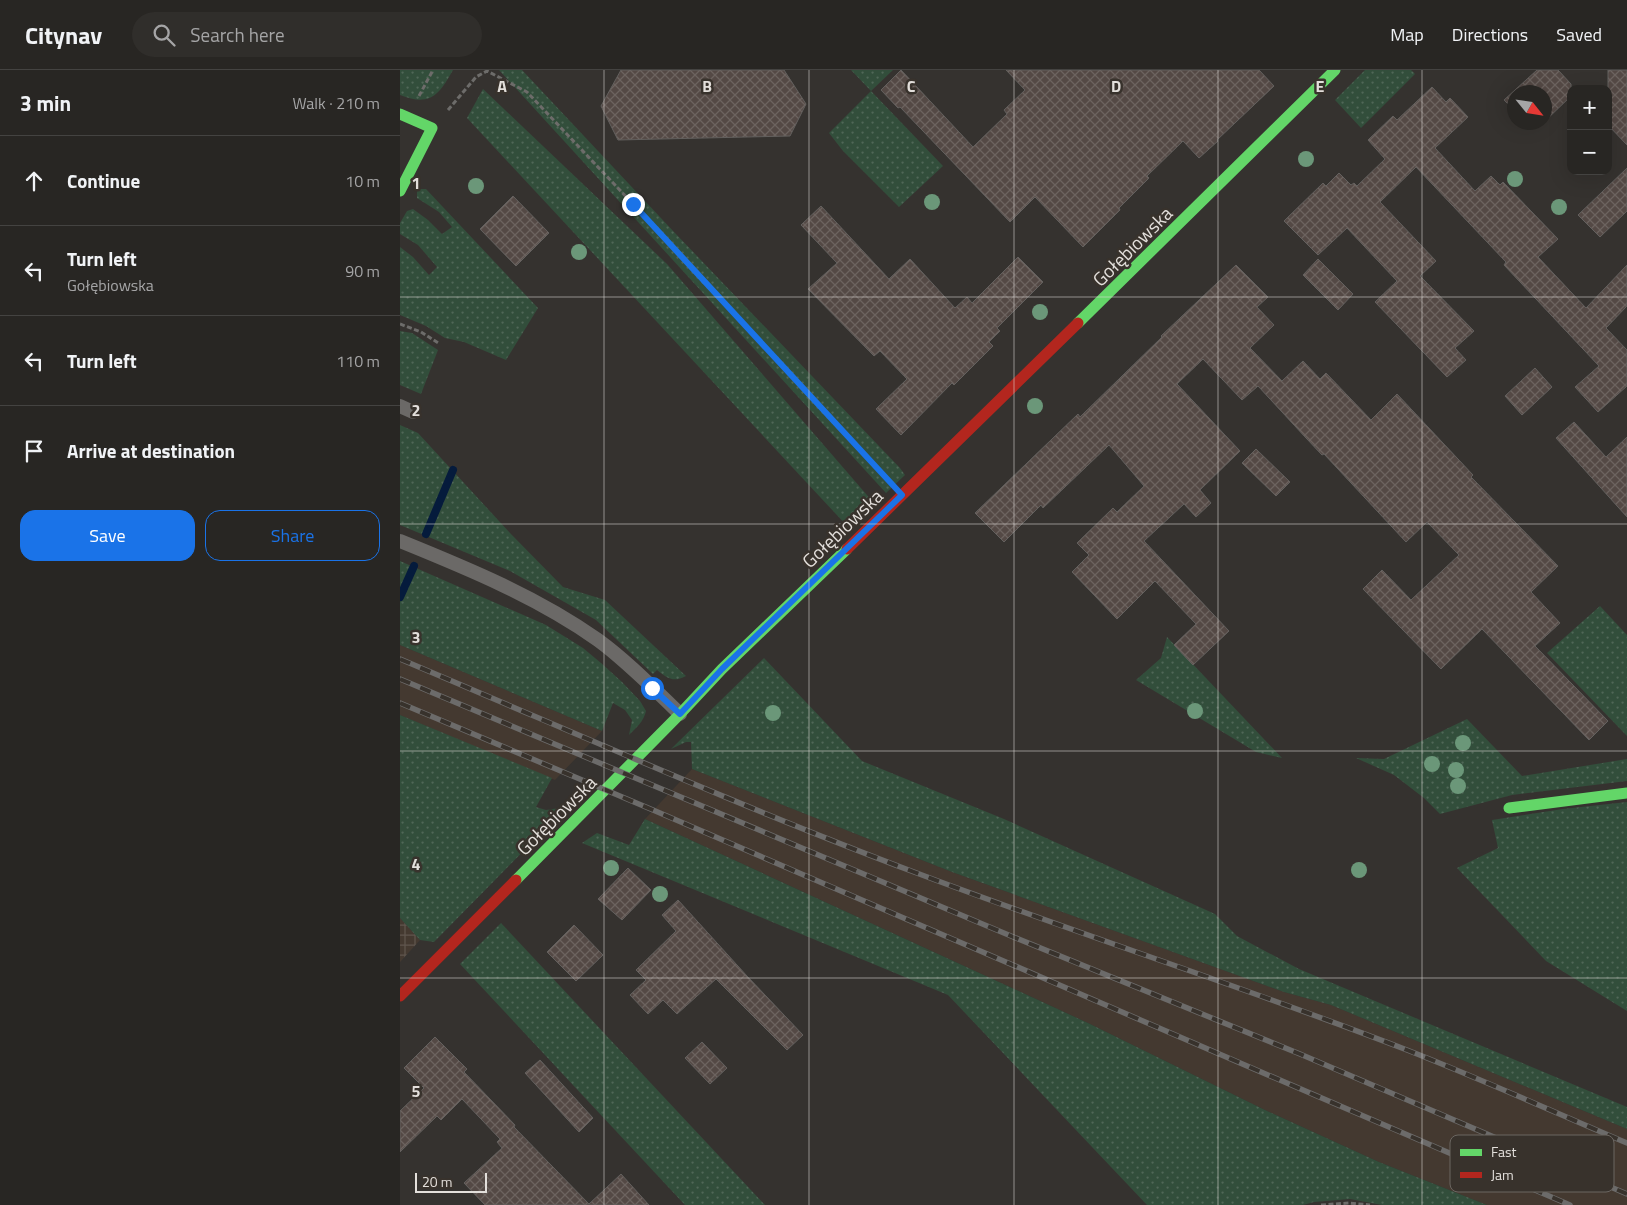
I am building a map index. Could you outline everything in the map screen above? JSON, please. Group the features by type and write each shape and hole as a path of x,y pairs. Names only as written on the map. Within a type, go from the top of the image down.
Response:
{"street":[{"name":"Gołębiowska","path":"400,996 563,833 722,669 1335,70"},
{"path":"400,114 432,128 400,190"},
{"path":"1509,808 1627,793"}],"lane":[{"path":"400,406 413,412"},
{"path":"400,541 516,591 570,621 599,641 634,670 680,714"}],"path":[{"path":"432,128 476,77 487,71 526,92 633,204 902,495"},
{"path":"400,324 420,332 440,344"},
{"path":"1321,1205 1349,1203 1370,1205"}],"shaded area":[{"path":"400,645 602,731 555,780 400,715"},
{"path":"692,769 952,872 1284,992 1331,1005 1627,1129 1627,1205 1487,1205 1454,1192 1614,1192 1614,1135 1450,1135 1450,1190 1379,1162 1265,1110 1088,1023 645,819"},
{"path":"400,918 420,940 400,962"}],"green space":[{"path":"400,70 453,70 438,92 426,99 419,100 400,95"},
{"path":"499,70 522,70 905,475 886,493"},
{"path":"851,70 893,70 871,91"},
{"path":"1365,70 1411,70 1415,74 1361,128 1335,100"},
{"path":"483,89 667,264 873,502 848,527 467,118"},
{"path":"871,91 943,166 899,207 843,151 829,133"},
{"path":"418,189 426,189 538,308 506,360 464,342 445,338 426,326 400,315 400,247 413,257 429,275 437,267 418,245 400,234 400,223 407,211 413,209 442,234 452,227 439,212 417,198"},
{"path":"400,331 412,333 438,350 421,394 400,385"},
{"path":"400,425 418,433 510,533 563,587 605,600 686,676 670,679 657,670 653,674 596,620 510,571 400,525"},
{"path":"400,561 546,625 583,648 622,682 640,701 646,711 642,721 629,735 632,720 625,710 613,703 602,731 400,645"},
{"path":"1600,606 1627,635 1627,736 1547,653"},
{"path":"1167,637 1282,758 1256,752 1136,680 1161,658"},
{"path":"764,658 862,761 1004,819 1215,914 1237,936 1299,969 1627,1107 1627,1129 1331,1005 1284,992 952,872 692,769 691,742 686,742 671,749"},
{"path":"400,715 552,778 536,807 546,810 560,808 561,813 434,942 420,940 400,918"},
{"path":"1467,719 1522,776 1627,759 1627,781 1512,795 1440,814 1424,798 1394,775 1356,758 1384,759"},
{"path":"1627,802 1627,1011 1546,961 1457,868 1498,848 1492,820 1563,809"},
{"path":"645,819 1088,1023 1265,1110 1379,1162 1450,1190 1450,1192 1487,1205 1382,1205 1350,1199 1314,1202 1303,1205 1147,1205 948,995 582,843 597,833 629,845"},
{"path":"501,923 765,1205 685,1205 460,964"}],"building":[{"path":"621,70 784,70 806,104 790,136 618,140 601,106"},
{"path":"901,70 973,147 1007,114 1004,110 1025,90 1006,70 1259,70 1274,86 1199,158 1183,141 1147,176 1149,178 1083,247 1035,197 1010,222 900,107 898,108 881,90"},
{"path":"1537,70 1558,70 1571,84 1567,85 1567,100 1552,114 1552,85 1520,85"},
{"path":"1608,70 1627,70 1627,145 1612,129 1612,85 1608,85"},
{"path":"1432,87 1446,102 1450,98 1468,117 1435,148 1475,191 1491,176 1500,185 1503,182 1558,239 1538,257 1586,308 1627,265 1627,306 1606,328 1627,350 1627,386 1598,412 1575,387 1599,366 1504,265 1506,262 1416,167 1380,202 1436,261 1420,276 1474,331 1455,348 1466,360 1447,377 1375,302 1397,281 1347,228 1318,255 1284,221 1323,183 1326,186 1339,173 1351,185 1354,183 1357,186 1385,159 1368,140 1393,116 1397,120"},
{"path":"1627,168 1627,211 1600,237 1578,215"},
{"path":"513,196 549,233 516,266 480,229"},
{"path":"821,206 889,279 910,259 955,308 967,297 972,303 1018,257 1043,282 997,328 1000,331 989,342 993,346 954,385 952,383 901,435 876,409 907,379 880,351 874,356 808,289 837,263 801,225"},
{"path":"1318,259 1353,294 1338,310 1303,275"},
{"path":"1236,265 1268,297 1257,307 1274,325 1250,348 1282,381 1303,361 1320,379 1326,373 1371,420 1397,394 1473,475 1471,477 1558,566 1531,592 1560,623 1535,646 1608,721 1589,740 1482,629 1441,669 1363,589 1382,570 1411,600 1459,555 1427,522 1406,542 1258,386 1242,400 1203,359 1177,384 1240,451 1200,490 1211,503 1196,517 1184,504 1144,541 1229,631 1193,665 1174,645 1196,624 1155,581 1117,619 1072,572 1089,555 1077,543 1113,508 1117,512 1144,486 1109,445 1043,508 1041,505 1004,542 975,513 1078,414 1080,417"},
{"path":"1535,368 1552,387 1522,415 1505,396"},
{"path":"1574,422 1606,457 1627,437 1627,517 1556,438"},
{"path":"1256,449 1290,482 1276,496 1242,463"},
{"path":"628,868 651,890 622,920 598,899"},
{"path":"678,900 803,1035 787,1050 716,979 677,1014 663,1000 648,1014 630,995 646,980 636,970 676,931 662,915"},
{"path":"574,925 603,955 576,981 547,952"},
{"path":"435,1037 467,1069 464,1072 515,1125 514,1127 589,1204 621,1174 649,1205 485,1205 464,1183 502,1148 497,1142 500,1139 462,1099 441,1120 437,1116 400,1152 400,1111 424,1088 404,1068"},
{"path":"702,1042 727,1068 710,1084 685,1058"},
{"path":"540,1060 593,1118 579,1132 525,1073"}],"waterway":[{"path":"426,534 453,470"},
{"path":"400,597 414,566"}],"railway":[{"path":"400,659 720,795 849,847 976,895 1284,1004 1407,1050 1608,1135"},
{"path":"400,679 1011,936 1300,1054 1489,1135"},
{"path":"400,703 1450,1153"},
{"path":"1614,1137 1627,1143"},
{"path":"1614,1188 1627,1194"},
{"path":"1540,1192 1570,1205"}],"traffic: fast":[{"path":"1078,323 1335,70"},
{"path":"400,114 432,128 400,191"},
{"path":"516,880 722,669 847,549"},
{"path":"1509,808 1627,793"}],"traffic: jam":[{"path":"847,549 1078,323"},
{"path":"400,996 516,880"}],"route":[{"path":"633,204 902,495 722,669 680,714 652,688"}]}
